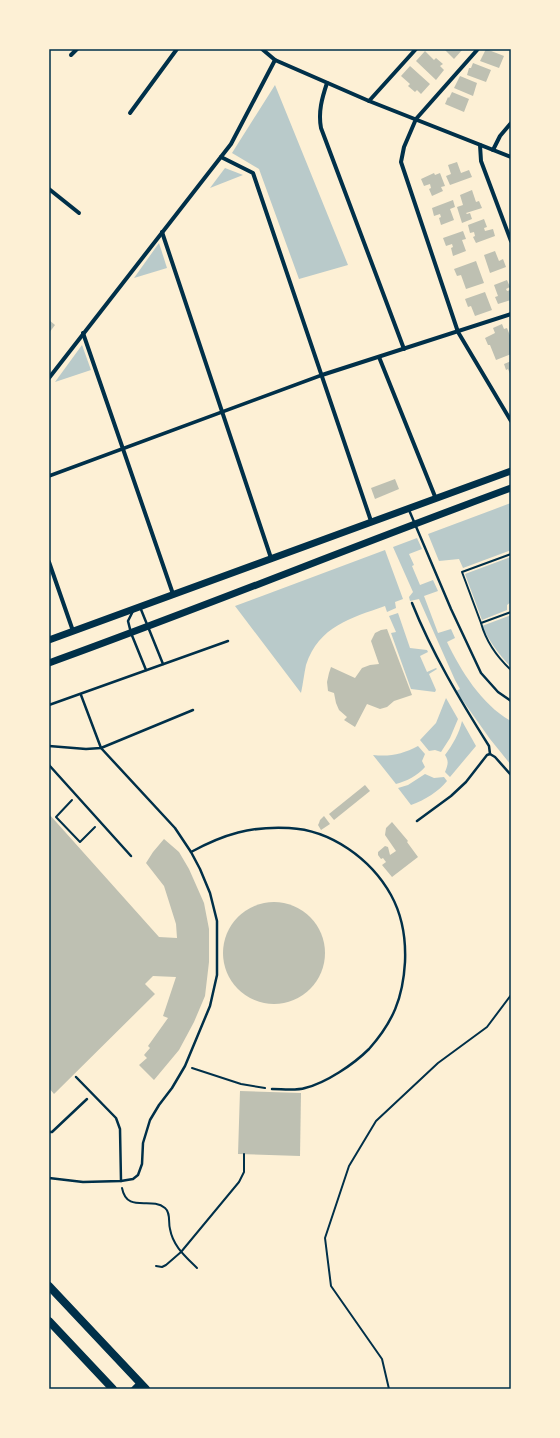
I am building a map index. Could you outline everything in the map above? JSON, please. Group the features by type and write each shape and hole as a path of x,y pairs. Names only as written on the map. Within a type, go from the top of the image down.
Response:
{"main road":[{"path":"49,640 511,471"},
{"path":"49,663 147,627 414,523 511,488"},
{"path":"49,1286 140,1387"},
{"path":"49,1321 113,1389"}],"street":[{"path":"71,55 77,49"},
{"path":"130,114 177,49"},
{"path":"262,49 275,60 369,100 511,157"},
{"path":"369,100 416,49"},
{"path":"478,49 416,119 404,147 402,162 458,332 511,421"},
{"path":"49,378 231,144 275,60"},
{"path":"327,82 320,105 322,128 404,349"},
{"path":"494,150 500,136 511,123"},
{"path":"480,144 481,161 511,241"},
{"path":"221,157 253,173 371,521"},
{"path":"49,189 80,213"},
{"path":"162,232 271,558"},
{"path":"49,476 322,375 511,314"},
{"path":"83,333 173,594"},
{"path":"379,357 436,499"},
{"path":"49,562 73,631"}],"lane":[{"path":"409,508 451,609 482,673 498,692 511,701"},
{"path":"412,603 430,644 461,700 489,746 490,754"},
{"path":"137,607 162,664"},
{"path":"137,607 128,621 131,633 146,670"},
{"path":"49,705 81,695 228,641"},
{"path":"49,1178 83,1182 121,1181 133,1179 138,1175 142,1164 143,1143 150,1120 185,1066 210,1006 217,975 217,921 210,893 191,852 175,828 101,748 81,695"},
{"path":"49,746 86,749 101,748 193,710"},
{"path":"490,754 495,757 511,775"},
{"path":"417,821 451,796 466,782 486,756 490,754"},
{"path":"49,765 76,797 101,822 131,856"},
{"path":"191,852 224,836 242,831 279,828 296,828 310,831 341,844 366,862 379,877 391,895 401,918 405,944 404,975 397,1007 392,1019 382,1035 353,1063 319,1083 304,1089 272,1089"},
{"path":"76,1077 116,1118 120,1129 121,1181"},
{"path":"49,1132 52,1132 87,1099"}],"path":[{"path":"511,554 462,572 484,633 494,651 511,670"},
{"path":"481,623 511,612"},
{"path":"76,797 56,817 65,827 80,842 101,822"},
{"path":"389,1389 382,1359 331,1286 325,1238 349,1166 376,1121 438,1063 487,1027 511,995"},
{"path":"185,1066 241,1084 272,1089"},
{"path":"156,1266 166,1266 180,1252 239,1182 244,1172 244,1154"},
{"path":"121,1181 123,1195 126,1200 160,1205 168,1212 169,1228 172,1239 180,1252 197,1268"}],"shaded area":[{"path":"275,85 348,265 299,279 259,169 232,153"},
{"path":"225,168 243,175 210,188"},
{"path":"159,243 167,268 134,278"},
{"path":"82,345 91,370 55,382"},
{"path":"511,503 511,550 463,568 459,559 439,561 428,534"},
{"path":"417,538 422,549 409,554 420,585 433,580 438,591 424,596 438,633 451,629 455,638 447,642 466,676 491,706 511,721 511,765 490,739 456,691 460,689 419,599 410,601 409,597 413,592 393,547"},
{"path":"385,550 403,599 395,602 396,608 387,612 385,606 348,620 328,632 319,641 306,665 301,693 235,606"},
{"path":"511,557 511,602 507,605 507,610 482,620 465,574"},
{"path":"398,613 410,648 427,650 428,652 420,656 427,672 436,668 437,669 429,674 436,690 435,692 411,689 391,633 396,632 389,616"},
{"path":"511,615 511,667 495,648 482,626"},
{"path":"446,698 458,719 450,738 441,752 435,750 429,751 420,740 436,723"},
{"path":"462,721 476,746 450,777 445,772 448,763 445,755 455,739"},
{"path":"418,746 425,754 422,761 425,767 412,778 396,784 373,755 385,756 396,754"},
{"path":"425,774 434,778 444,777 447,781 440,789 431,795 411,805 398,788 408,785"}],"building":[{"path":"444,49 463,49 454,59"},
{"path":"486,49 504,56 499,68 480,61"},
{"path":"425,51 434,60 436,58 443,64 440,66 444,70 436,80 416,61"},
{"path":"473,63 491,70 486,82 467,75 469,68 471,68"},
{"path":"410,66 430,84 421,94 417,90 415,92 408,86 410,84 401,76"},
{"path":"460,76 477,83 473,96 454,88"},
{"path":"452,92 469,99 464,112 445,104"},
{"path":"457,162 461,173 469,170 472,177 450,185 446,176 451,174 448,165"},
{"path":"434,173 435,175 440,173 445,186 441,187 443,191 432,196 429,189 431,188 430,184 424,186 421,179"},
{"path":"472,190 476,202 479,201 482,208 466,213 470,213 472,219 462,223 457,207 463,205 460,195"},
{"path":"453,200 455,207 450,209 454,220 441,225 439,218 441,217 440,214 434,216 432,208"},
{"path":"484,219 487,227 484,228 485,231 493,229 495,236 476,243 473,237 475,236 474,232 470,233 468,225"},
{"path":"463,231 466,239 462,240 466,251 453,256 451,248 453,247 452,244 446,246 443,238"},
{"path":"495,251 499,261 503,259 506,267 490,273 484,255"},
{"path":"476,261 484,283 466,289 461,275 457,276 454,269"},
{"path":"507,280 510,287 506,289 507,291 511,290 511,300 498,304 495,297 498,296 494,285"},
{"path":"485,292 492,310 475,316 471,306 468,307 465,299"},
{"path":"49,320 55,325 49,333"},
{"path":"502,324 504,329 507,328 511,338 511,354 496,360 490,345 488,345 485,338 495,333 493,328"},
{"path":"511,361 511,376 508,369 506,370 504,364"},
{"path":"395,479 399,489 375,499 371,488"},
{"path":"387,629 412,695 394,701 387,707 380,709 367,704 355,727 344,720 347,717 339,710 334,693 328,691 327,682 329,673 331,667 355,678 362,668 379,664 371,641 375,633"},
{"path":"365,785 370,791 334,820 329,814"},
{"path":"49,814 159,937 177,938 176,924 164,886 146,863 164,839 179,852 189,869 204,903 209,929 209,962 205,996 194,1022 179,1050 154,1080 139,1065 147,1058 144,1055 150,1048 148,1046 168,1018 163,1016 176,977 153,976 145,984 155,994 54,1094 49,1088"},
{"path":"324,816 330,824 321,830 318,825"},
{"path":"392,822 408,841 407,842 418,857 392,877 382,865 386,862 383,858 381,859 378,852 385,846 388,847 390,855 396,851 385,835 386,828"},
{"path":"274,902 294,906 302,910 310,917 317,925 321,933 325,953 321,973 317,981 310,989 302,996 294,1000 274,1004 254,1000 246,996 238,989 231,981 227,973 223,953 227,933 231,925 238,917 246,910 254,906"},
{"path":"240,1091 301,1093 300,1156 238,1154"}]}
